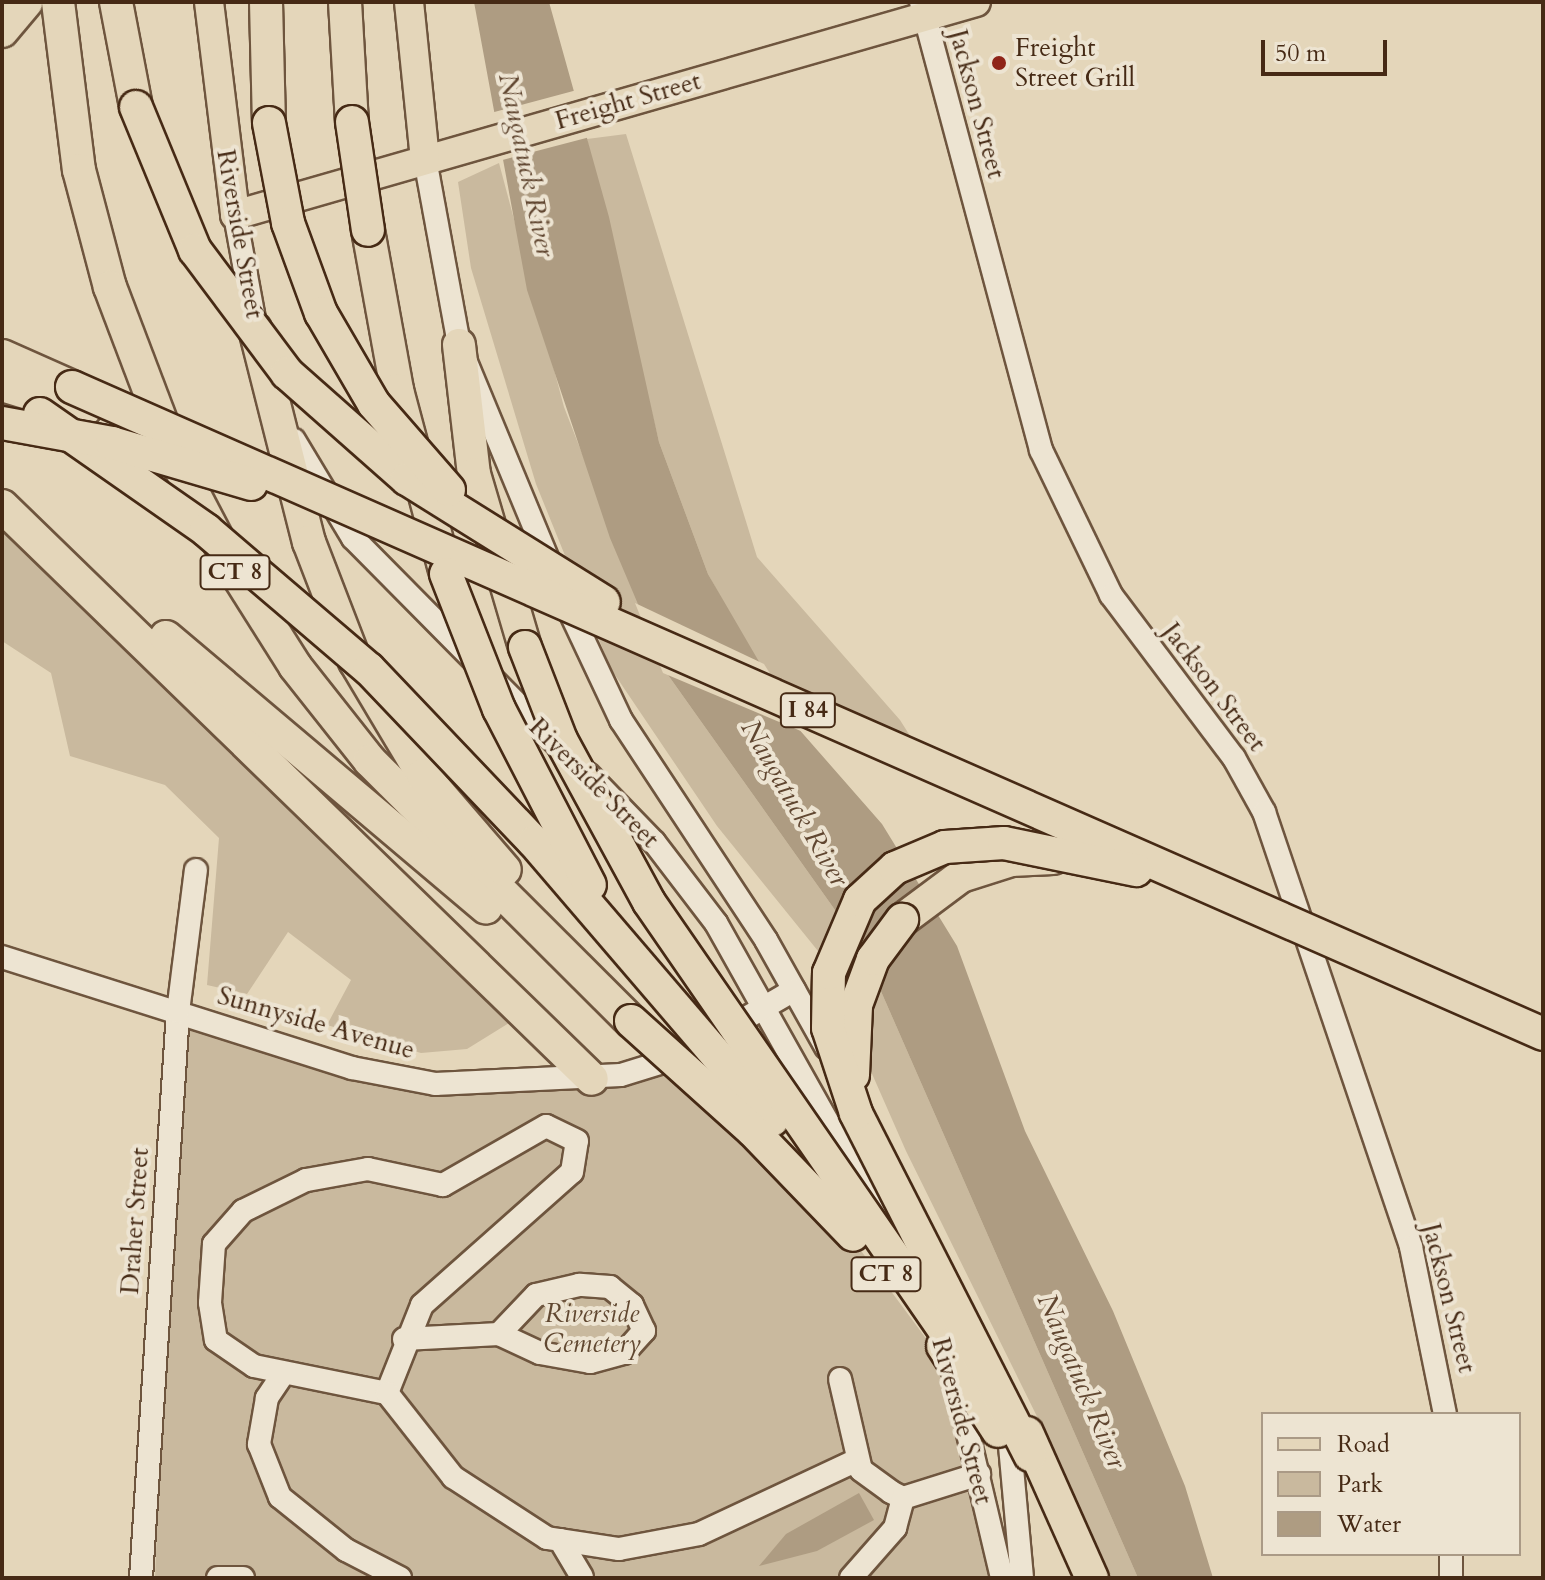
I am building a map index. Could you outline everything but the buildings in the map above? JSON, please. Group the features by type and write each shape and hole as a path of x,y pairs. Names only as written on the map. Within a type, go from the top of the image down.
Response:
{"highway":[{"path":"2,31 26,2"},
{"name":"CT 8","path":"58,2 79,170 110,287 175,458 230,563 295,666 370,761 753,1131 869,1253 950,1356 1078,1578"},
{"path":"116,2 136,107 172,205 224,295 287,373 365,446 552,573 908,753"},
{"path":"266,2 269,123 288,223 321,313 374,404 440,482 590,594 908,753"},
{"name":"CT 8","path":"345,2 352,122 397,390 446,574 499,709 621,940 880,1247 1030,1455 1085,1578"},
{"path":"253,318 309,542 373,698 452,813 634,1019"},
{"path":"459,345 474,474 525,647 561,740 632,874 880,1247"},
{"name":"I 84","path":"2,356 1543,1035"},
{"name":"I 84","path":"2,385 287,487 908,753"},
{"path":"2,392 153,489 316,621 455,755 621,940"},
{"path":"2,423 287,487"},
{"path":"2,498 634,1019"},
{"path":"2,506 592,1079"},
{"path":"1030,1455 842,1081 826,1001 836,946 876,883 945,847 1039,848 1210,887"},
{"path":"1092,1578 1010,1397 864,1112 852,1030 864,981 887,938 920,902 961,876 1040,858 1210,887"}],"main road":[{"name":"Riverside Street","path":"209,2 235,215"},
{"name":"Riverside Street","path":"409,2 425,159"},
{"name":"Freight Street","path":"235,215 616,104 923,9 976,2"}],"street":[{"name":"Jackson Street","path":"923,9 1041,450 1111,595 1234,758 1264,812 1411,1247 1445,1412"},
{"name":"Riverside Street","path":"425,159 459,345 601,685 794,990 1003,1369 1022,1578"},
{"name":"Riverside Street","path":"235,215 253,318 290,432 353,538 654,842 766,1006 934,1321 979,1474 1002,1578"},
{"name":"Draher Street","path":"141,1578 178,1012 196,870"},
{"name":"Sunnyside Avenue","path":"2,957 407,1081 592,1079 679,1057 794,990"},
{"path":"387,1393 404,1339 422,1305 572,1172 577,1141 546,1126 443,1185 368,1169 306,1180 243,1211 214,1244 210,1303 216,1340 254,1366 283,1374 328,1376 387,1393 453,1477 560,1540 610,1548 699,1534 857,1460"},
{"path":"404,1339 499,1334 540,1353 590,1362 624,1353 644,1331 632,1305 610,1287 579,1285 536,1295 499,1334"},
{"path":"254,1366 267,1398"},
{"path":"283,1374 267,1398 259,1444 280,1497 346,1550 400,1578"},
{"path":"840,1379 857,1460 903,1498"},
{"path":"903,1498 979,1474"},
{"path":"852,1577 895,1528 903,1498"},
{"path":"560,1540 582,1577 610,1548"},
{"path":"1451,1556 1451,1578"},
{"path":"218,1578 243,1578"}],"green space":[{"path":"626,134 757,557 900,720 931,769 766,678 708,574 659,442 587,139"},
{"path":"499,163 564,407 668,675 862,948 1138,1578 1106,1578 1058,1459 906,1151 818,951 717,826 611,669 536,484 471,268 458,182"},
{"path":"2,529 509,1023 467,1049 421,1053 327,1025 351,980 288,932 247,994 207,985 219,838 165,785 70,756 51,673 2,641"},
{"name":"Riverside Cemetery","path":"178,1012 407,1081 647,1067 698,1093 830,1209 965,1391 1003,1578 155,1578"}],"water":[{"name":"Naugatuck River","path":"474,2 549,2 609,217 659,442 708,574 797,727 882,824 957,946 1025,1131 1113,1311 1185,1486 1213,1578 1138,1578 862,948 668,675 610,538 527,290"},
{"path":"859,1493 874,1520 817,1551 759,1566 786,1534"}],"pier":[{"path":"577,90 590,137 495,162 487,114"},
{"path":"635,603 764,664 808,734 663,673"}],"place":[{"name":"Freight Street Grill","path":"999,63"}]}
